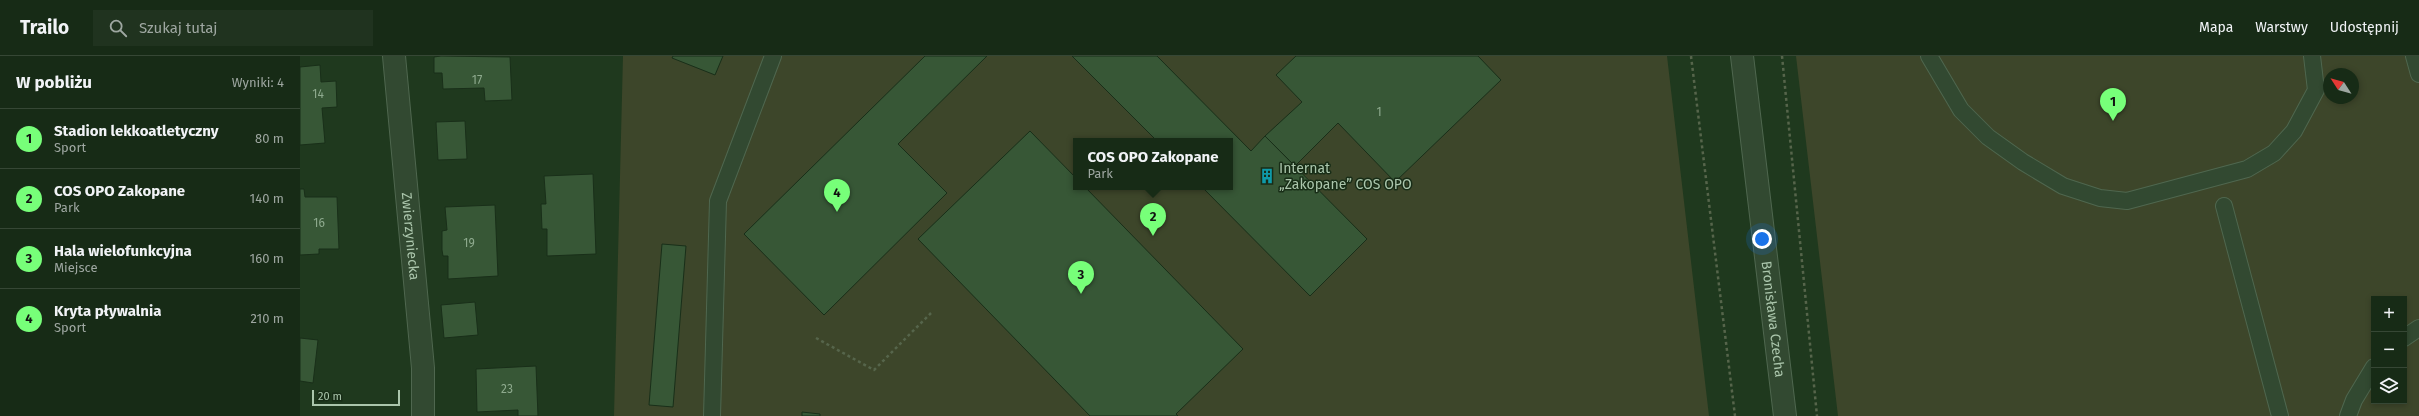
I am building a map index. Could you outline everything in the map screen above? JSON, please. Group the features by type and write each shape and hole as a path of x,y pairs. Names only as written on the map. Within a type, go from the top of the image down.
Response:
{"street":[{"name":"Zwierzyniecka","path":"394,56 422,361 423,416"},
{"name":"Bronisława Czecha","path":"1742,56 1785,416"}],"lane":[{"path":"712,416 718,201 773,56"},
{"path":"1929,56 1961,110 1988,137 2023,162 2064,186 2100,198 2127,201 2247,168 2274,153 2294,131 2308,108 2316,90 2312,56"},
{"path":"2414,56 2419,74"},
{"path":"2224,206 2280,416"},
{"path":"2407,336 2419,328"},
{"path":"2348,416 2372,368"}],"path":[{"path":"1691,56 1735,416"},
{"path":"1782,56 1817,416"},
{"path":"816,338 874,370 931,313"}],"green space":[{"path":"623,56 1667,56 1709,416 614,416"},
{"path":"1796,56 2419,56 2419,416 1838,416"}],"building":[{"path":"673,56 723,56 715,75 672,58"},
{"path":"925,56 987,56 898,144 947,193 824,315 744,234"},
{"name":"Internat „Zakopane” COS OPO","path":"1072,56 1157,56 1251,151 1265,136 1367,239 1310,296 1205,190 1233,190 1233,138 1154,138"},
{"path":"1296,56 1478,56 1501,80 1395,182 1338,123 1295,166 1265,136 1302,102 1276,75"},
{"path":"434,57 510,57 512,100 485,101 484,88 443,89 442,73 434,73"},
{"path":"320,65 321,82 336,81 337,107 322,108 325,143 300,145 300,67"},
{"path":"465,121 467,159 438,160 436,122"},
{"path":"1030,131 1073,175 1073,190 1088,190 1243,349 1176,414 1178,416 1090,416 918,239"},
{"path":"593,174 596,254 547,256 547,229 542,229 541,204 546,204 544,176"},
{"path":"300,189 304,189 305,197 337,197 339,249 319,249 319,254 300,255"},
{"path":"495,205 498,276 448,279 448,256 443,256 442,250 442,231 447,230 445,207"},
{"path":"662,244 686,246 673,407 649,405"},
{"path":"475,302 478,335 444,338 441,305"},
{"path":"300,338 318,340 313,383 300,381"},
{"path":"536,366 538,416 518,416 518,410 477,412 476,369"},
{"path":"802,412 820,414 820,416 802,416"}],"place":[{"name":"Stadion lekkoatletyczny","path":"2113,121"},
{"name":"Internat „Zakopane” COS OPO","path":"1267,176"},
{"name":"Kryta pływalnia","path":"837,212"},
{"name":"COS OPO Zakopane","path":"1153,236"},
{"name":"Hala wielofunkcyjna","path":"1081,294"}]}
